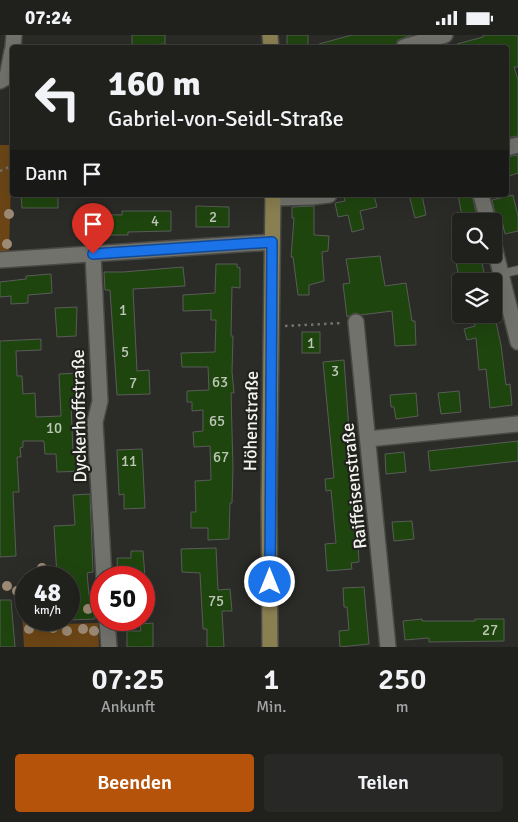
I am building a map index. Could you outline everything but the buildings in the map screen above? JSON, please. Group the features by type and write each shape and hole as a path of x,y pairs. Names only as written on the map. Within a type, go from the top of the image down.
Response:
{"main road":[{"name":"Höhenstraße","path":"270,647 273,197"}],"street":[{"path":"412,45 437,39"},
{"path":"0,81 7,77 10,63"},
{"path":"482,197 486,213"},
{"path":"0,260 272,242"},
{"name":"Dyckerhoffstraße","path":"93,254 100,401 95,422 103,566"},
{"path":"502,278 518,342"},
{"name":"Raiffeisenstraße","path":"356,322 388,647"},
{"path":"368,439 518,424"},
{"path":"108,631 109,647"}],"lane":[{"path":"502,274 518,270"}],"path":[{"path":"271,327 356,322"}],"shaded area":[{"path":"0,145 10,145 9,251 0,252"},
{"path":"90,623 90,631 98,631 99,647 24,647 23,631 80,631 80,624"}],"route":[{"path":"93,254 272,242 270,582"}]}
